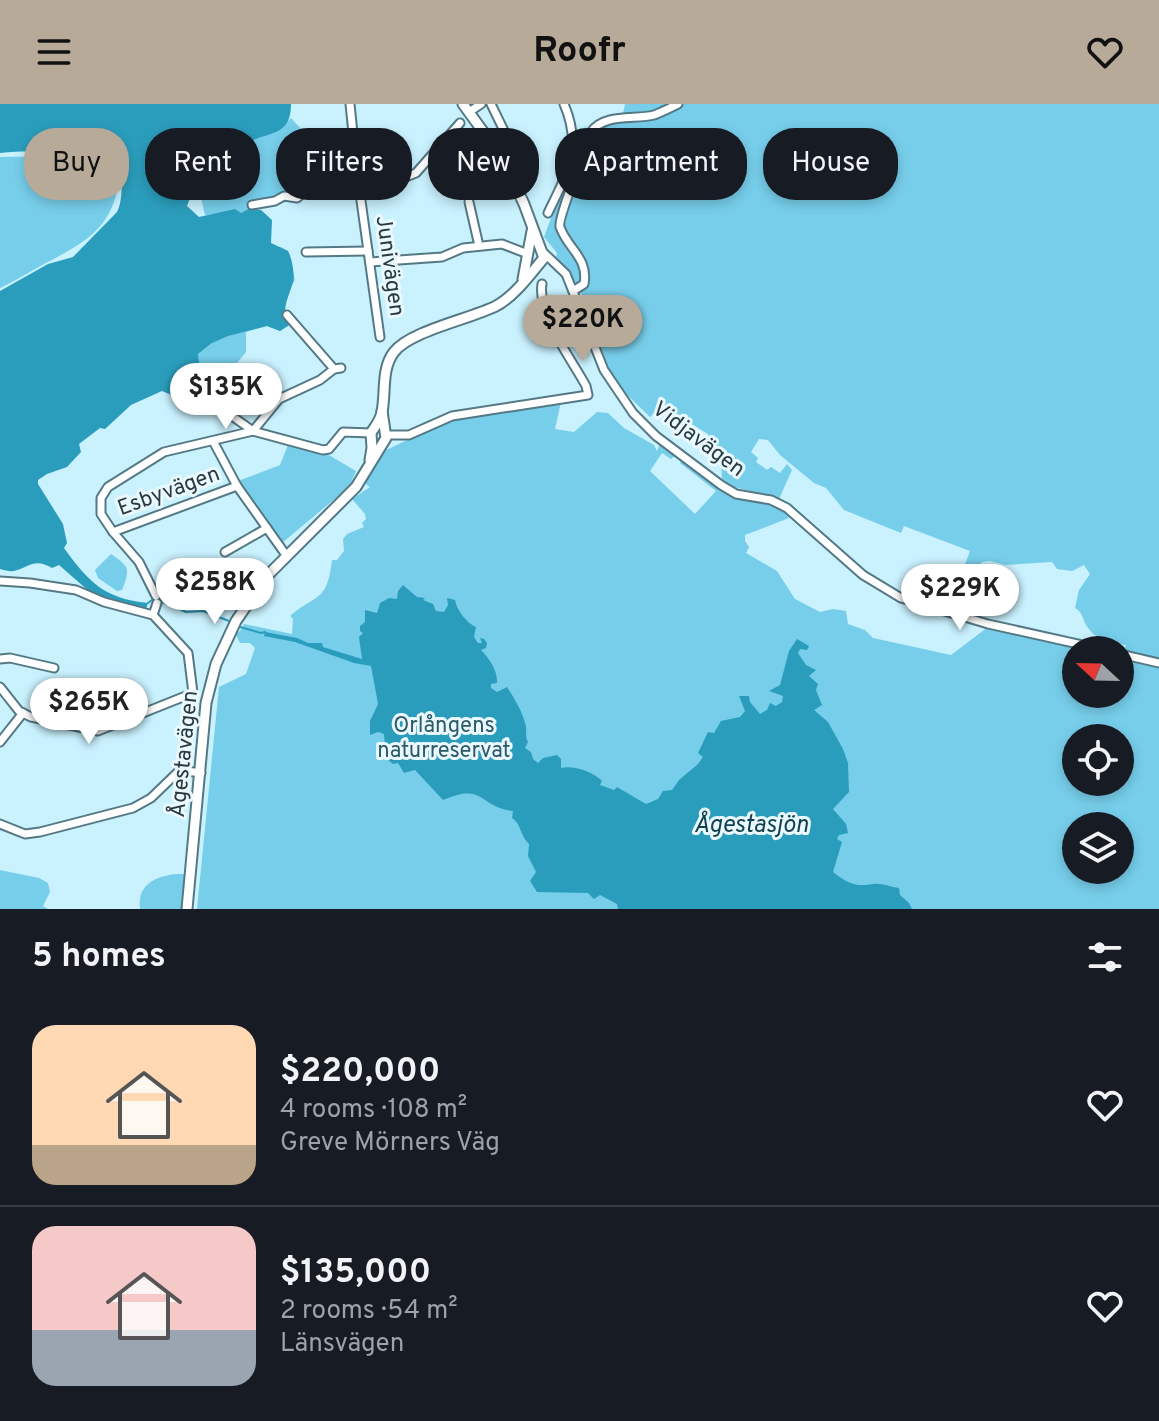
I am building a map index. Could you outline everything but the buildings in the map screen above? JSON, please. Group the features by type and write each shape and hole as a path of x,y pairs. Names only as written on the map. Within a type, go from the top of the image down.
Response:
{"main road":[{"path":"379,434 387,365 396,349 417,337 499,304 520,286 536,256 524,204 503,159 466,108"},
{"name":"Ågestavägen","path":"187,909 207,696 216,664 249,600 286,555 356,487 369,465 379,434"}],"street":[{"name":"Junivägen","path":"350,104 352,128"},
{"path":"466,108 481,104"},
{"path":"491,104 503,128"},
{"path":"548,213 573,160 572,130 564,104"},
{"path":"573,291 584,284 584,269 577,252 559,226 559,217 576,179 591,132 595,126 608,121 657,114 678,104"},
{"path":"412,175 460,123"},
{"path":"252,205 277,200"},
{"name":"Junivägen","path":"362,200 380,337"},
{"path":"370,262 442,257 463,248 479,246 469,202"},
{"name":"Vidjavägen","path":"479,246 502,244 560,267 573,291 604,370 633,413 656,436 721,485 736,494 771,500 787,508 863,575 901,598 988,624 1062,640"},
{"path":"306,252 368,251"},
{"path":"218,406 253,431 323,450 329,449 343,432 409,435 452,416 588,395 545,309 540,295 542,284"},
{"path":"153,615 156,600 139,562 113,532 99,505 108,487 159,454 253,431 279,399 338,369 287,315"},
{"path":"213,441 237,486 286,555"},
{"name":"Esbyvägen","path":"113,532 237,486"},
{"path":"225,552 267,528"},
{"path":"0,581 76,590 104,602 153,615 188,653 193,693"},
{"path":"1134,657 1159,663"},
{"path":"0,659 10,658 54,668"},
{"path":"0,687 23,713 98,731 193,693 207,696"},
{"path":"0,742 23,713"},
{"path":"0,824 25,834 40,832 133,808 151,798 180,770 201,773"}],"green space":[{"path":"625,104 1159,104 1159,663 1134,657 1134,636 1097,636 1086,625 1075,608 1079,590 1090,574 1084,565 1072,571 1057,569 1052,562 1006,565 990,561 982,562 975,569 964,567 970,551 904,526 901,533 844,510 826,488 814,483 780,455 768,440 759,439 751,452 758,458 756,462 767,470 771,467 780,473 787,464 792,470 779,499 731,486 722,479 721,464 708,434 662,406 650,417 614,382 579,288 586,278 559,217 566,200 747,200 747,128 594,128 622,118"},
{"path":"291,118 300,128 280,128"},
{"path":"274,132 276,196 241,213 205,215 201,200 260,200 260,137"},
{"path":"0,157 24,157 24,200 114,200 107,217 87,238 0,288"},
{"path":"559,200 563,200 555,220 557,229 575,258 580,284 576,285 544,237"},
{"path":"281,247 288,251 295,280 285,297 284,317 290,325 280,331 267,326 246,332 246,352 215,390 202,384 198,354 212,343"},
{"name":"Orlångens naturreservat","path":"561,402 555,429 574,432 597,412 608,413 624,428 654,445 657,451 660,444 656,436 736,494 781,505 789,518 745,535 749,547 746,553 777,571 795,599 820,612 833,609 846,611 848,624 865,630 873,638 951,655 988,627 1062,644 1062,708 1134,708 1134,661 1159,667 1159,909 197,909 219,687 246,674 255,648 250,643 240,643 235,633 244,624 292,634 293,619 290,616 324,591 332,560 337,560 344,551 343,539 364,527 365,514 352,499 370,487 365,477 384,451 456,417","holes":["662,453 671,459 675,456 681,459 680,463 716,491 695,514 650,471"]},
{"path":"288,445 327,454 356,471 349,487 282,543 238,481 280,465"},
{"path":"111,554 127,569 122,590 117,591 98,578 95,570"},
{"path":"0,870 39,878 48,883 50,892 43,906 48,909 0,909"},
{"path":"175,874 186,874 183,909 140,909 141,894 148,884"}],"water":[{"path":"0,104 291,104 290,115 283,128 276,128 276,131 260,138 260,128 145,128 145,200 189,200 187,206 199,217 235,209 241,213 250,208 261,210 272,220 271,243 288,251 293,266 293,282 285,309 289,325 280,331 267,326 212,343 198,354 202,384 191,394 181,399 162,391 131,405 105,429 100,428 79,444 81,452 67,467 38,480 63,524 67,543 64,548 81,570 108,593 148,603 146,609 91,593 59,565 52,568 35,563 14,571 0,569 0,291 48,264 73,257 117,212 121,200 129,200 129,128 24,128 24,152 0,153"},
{"name":"Ågestasjön","path":"403,585 417,597 433,604 436,611 444,612 448,605 447,598 455,600 463,616 476,627 474,637 478,643 482,643 480,638 487,643 486,648 481,650 496,674 497,683 491,684 491,688 497,692 507,687 522,714 528,742 525,748 531,752 533,759 538,763 543,758 557,755 561,759 561,768 589,772 602,781 600,785 614,790 617,787 646,804 658,799 663,791 672,790 698,764 703,757 698,753 708,732 714,733 721,721 740,717 745,711 739,696 749,696 760,714 767,710 770,703 776,706 782,702 783,696 769,691 780,685 789,651 797,639 809,646 798,653 806,665 816,670 809,676 818,684 816,690 822,705 814,710 828,722 848,763 849,792 833,809 846,824 848,833 839,835 837,839 842,842 833,872 852,884 899,888 900,895 912,909 618,909 617,904 600,895 594,899 588,893 537,892 530,881 536,872 528,856 529,844 512,818 513,811 493,805 474,794 443,800 415,770 404,773 398,763 393,764 386,758 384,734 378,732 370,735 370,721 378,704 371,666 295,642 264,636 265,632 308,643 322,643 323,647 362,659 359,637 363,633 360,626 365,622 365,610 377,613 380,603 389,598 397,599"}],"waterway":[{"path":"148,603 152,600 186,612 203,611 229,621"},
{"path":"240,627 265,632"}]}
